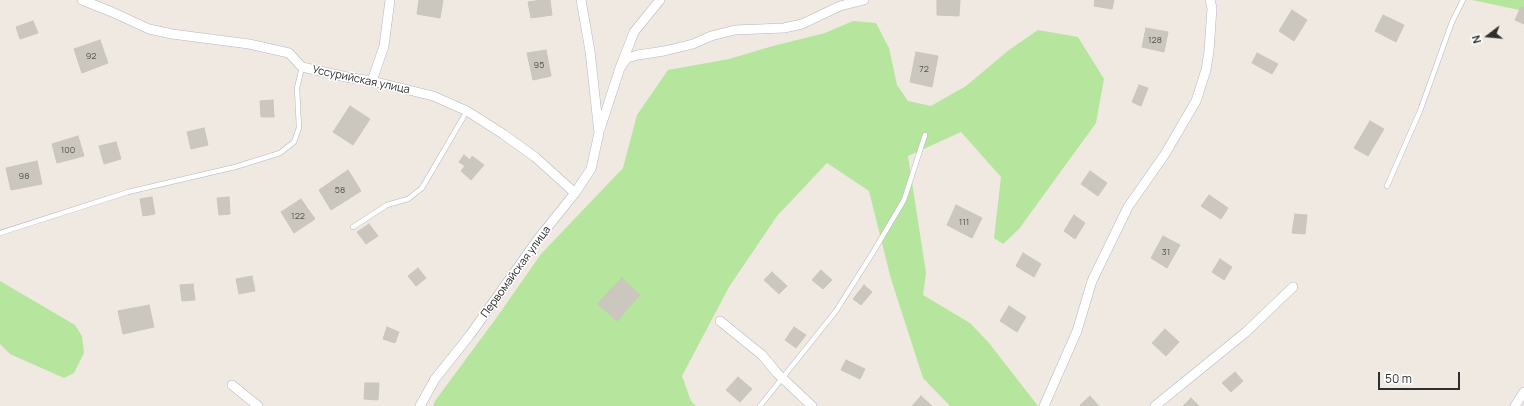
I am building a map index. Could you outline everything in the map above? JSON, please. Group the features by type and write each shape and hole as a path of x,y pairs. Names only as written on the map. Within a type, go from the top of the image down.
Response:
{"street":[{"name":"Уссурийская улица","path":"82,0 149,29 172,34 249,44 289,53 302,67 351,78 372,80 433,96 467,111 503,134 535,157 575,193"},
{"path":"372,80 384,46 390,0"},
{"name":"Первомайская улица","path":"581,0 590,51 599,133"},
{"name":"Первомайская улица","path":"420,406 435,379 470,335 538,238 575,193 591,169 599,133 620,68 634,32 660,0"},
{"path":"620,68 627,58 694,44 711,36 735,30 784,28 802,24 840,6 864,0"},
{"path":"1044,406 1077,331 1092,281 1128,207 1166,154 1196,101 1206,70 1209,51 1212,8 1210,0"},
{"path":"1154,406 1246,332 1293,287"},
{"path":"720,321 762,355 782,378 812,406"},
{"path":"232,385 258,406"},
{"path":"1515,406 1524,392"}],"lane":[{"path":"1387,186 1420,111 1452,22 1462,0"},
{"path":"0,232 128,192 235,167 280,153 294,142 299,128 297,88 302,67"},
{"path":"353,226 388,205 408,198 422,188 467,111"},
{"path":"760,406 836,311 872,254 904,200 925,135"}],"green space":[{"path":"1472,0 1524,0 1524,11"},
{"path":"853,21 876,23 889,48 897,85 908,101 931,106 966,86 1009,50 1038,30 1078,37 1104,79 1096,123 1019,229 1003,244 994,238 1001,177 961,132 908,156 926,273 923,295 970,323 989,343 1038,406 950,406 923,378 891,279 869,191 827,163 777,216 729,287 682,376 691,401 696,406 433,406 435,401 541,254 623,168 637,115 668,70 729,59 825,33"},
{"path":"0,281 75,325 82,336 84,353 74,373 64,378 10,354 0,344"}],"building":[{"path":"419,0 443,0 440,18 417,14"},
{"path":"550,0 552,15 531,18 528,2"},
{"path":"937,0 960,0 959,16 937,15"},
{"path":"1095,0 1114,0 1112,9 1094,6"},
{"path":"1521,7 1524,8 1524,24 1515,20"},
{"path":"1292,10 1307,20 1294,41 1279,31"},
{"path":"1383,15 1404,25 1396,42 1375,31"},
{"path":"33,21 38,33 20,39 16,27"},
{"path":"1146,28 1168,32 1164,52 1142,47"},
{"path":"100,40 108,63 82,73 74,49"},
{"path":"546,50 551,76 533,80 527,53"},
{"path":"916,52 938,56 932,87 910,82"},
{"path":"1257,53 1278,64 1272,74 1252,63"},
{"path":"1139,85 1148,88 1141,106 1132,102"},
{"path":"273,100 274,117 261,117 260,101"},
{"path":"350,106 370,119 353,145 333,132"},
{"path":"1370,121 1384,129 1368,156 1354,148"},
{"path":"204,128 208,145 191,149 187,132"},
{"path":"78,136 84,156 57,163 52,144"},
{"path":"116,142 121,159 104,164 99,146"},
{"path":"464,155 470,160 472,156 484,165 471,180 461,171 465,166 459,162"},
{"path":"37,161 42,184 11,190 6,168"},
{"path":"348,170 361,191 331,210 319,190"},
{"path":"1090,171 1107,183 1098,196 1081,184"},
{"path":"1209,195 1228,208 1221,219 1201,206"},
{"path":"152,197 155,214 143,216 140,199"},
{"path":"229,197 230,214 219,215 217,198"},
{"path":"301,199 315,219 294,233 281,212"},
{"path":"956,205 982,218 972,238 947,225"},
{"path":"1295,214 1307,215 1305,234 1292,233"},
{"path":"1074,215 1085,223 1075,239 1064,231"},
{"path":"369,224 378,236 366,244 357,232"},
{"path":"1163,236 1180,245 1167,268 1151,258"},
{"path":"1023,253 1041,264 1034,277 1016,266"},
{"path":"1220,259 1232,267 1224,280 1212,272"},
{"path":"418,268 426,278 416,286 408,276"},
{"path":"821,270 832,280 823,289 812,280"},
{"path":"772,272 787,286 779,294 764,280"},
{"path":"252,276 255,291 239,294 236,279"},
{"path":"622,278 640,295 628,308 609,291"},
{"path":"193,284 195,300 182,301 180,285"},
{"path":"864,285 872,292 861,305 853,299"},
{"path":"609,291 628,308 617,321 598,304"},
{"path":"149,305 154,327 123,334 118,311"},
{"path":"1009,306 1026,317 1017,332 1000,321"},
{"path":"387,327 399,332 395,343 383,339"},
{"path":"794,327 806,335 796,348 785,340"},
{"path":"1165,329 1179,342 1166,356 1152,343"},
{"path":"846,360 865,369 860,379 841,370"},
{"path":"1235,372 1243,381 1231,392 1222,383"},
{"path":"738,377 752,389 740,402 726,390"},
{"path":"365,383 379,383 378,400 364,399"},
{"path":"921,396 932,406 912,406"},
{"path":"1090,396 1099,406 1080,405"},
{"path":"1191,398 1199,406 1183,406"}]}
